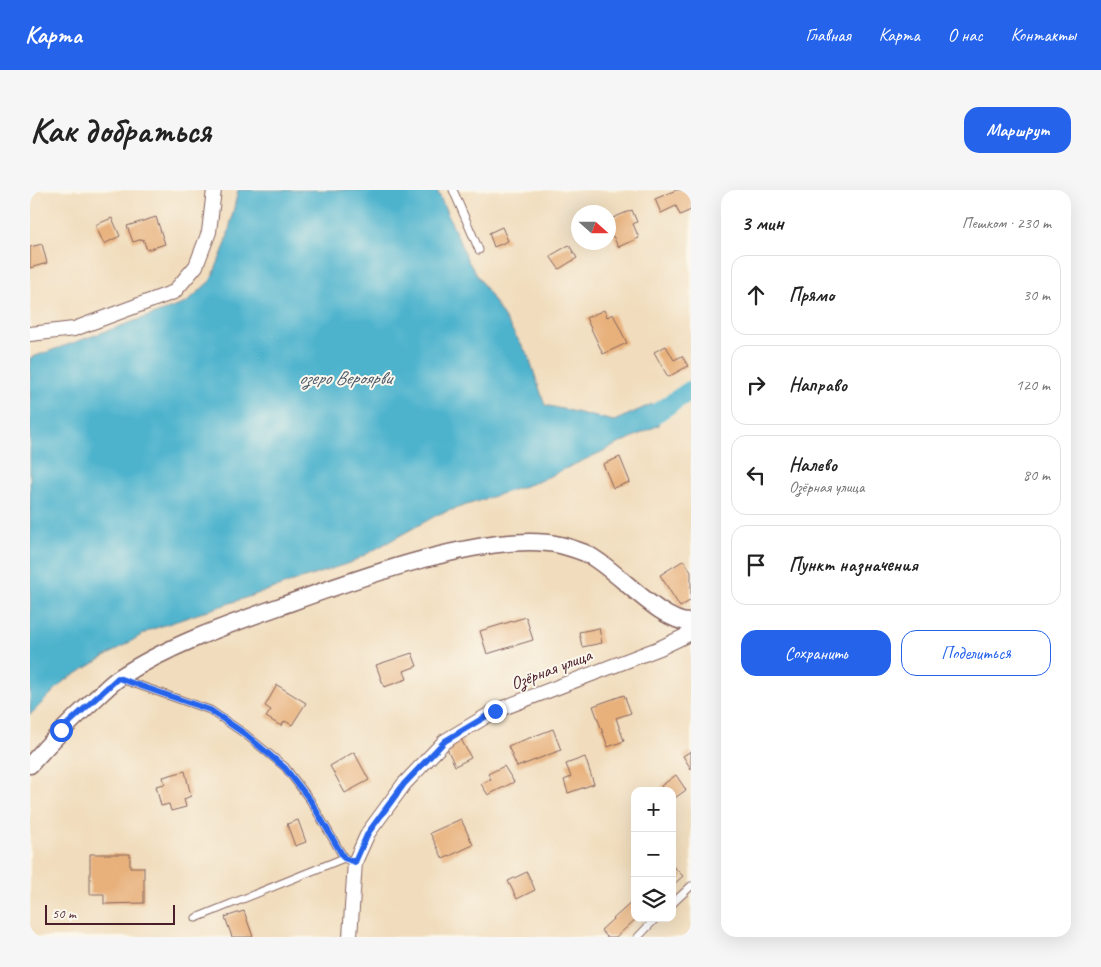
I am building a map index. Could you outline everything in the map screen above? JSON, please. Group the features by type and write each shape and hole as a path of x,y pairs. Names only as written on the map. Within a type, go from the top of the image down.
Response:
{"street":[{"path":"30,334 74,329 174,292 196,266 209,232 214,190"},
{"path":"30,765 61,730 118,678 200,635 351,580 492,544 535,542 559,545 586,554 681,623 691,622"},
{"name":"Озёрная улица","path":"350,937 350,860 404,784 445,741 495,711 660,648 691,633"}],"lane":[{"path":"453,190 479,250"},
{"path":"118,678 210,710 245,734 285,768 310,800 350,860 196,918"},
{"path":"676,900 691,886"},
{"path":"638,937 652,922"}],"water":[{"name":"озеро Вероярви","path":"238,190 437,190 468,261 528,355 545,405 614,421 652,404 659,425 537,482 439,514 352,562 150,630 64,681 30,715 30,358 186,303 211,280 226,243"}],"building":[{"path":"676,190 691,190 691,210 680,215 676,206 661,213 655,199"},
{"path":"632,210 637,222 633,224 639,238 618,247 616,243 616,217"},
{"path":"156,217 165,244 147,250 143,239 133,242 127,226"},
{"path":"112,218 120,236 104,244 95,225"},
{"path":"502,227 508,241 494,247 489,233"},
{"path":"42,244 47,263 30,268 30,247"},
{"path":"569,245 577,258 559,269 550,256"},
{"path":"604,310 607,317 613,314 627,343 603,354 586,318"},
{"path":"666,346 674,360 682,356 688,366 668,377 654,352"},
{"path":"620,457 630,482 613,488 603,464"},
{"path":"684,560 691,572 691,600 680,607 660,575"},
{"path":"526,617 533,640 487,654 480,631"},
{"path":"599,628 602,643 582,647 579,632"},
{"path":"412,653 417,666 404,671 407,679 384,687 376,665"},
{"path":"277,685 306,703 292,725 285,721 281,726 266,717 271,710 265,706"},
{"path":"624,695 631,713 616,718 624,741 608,747 593,706"},
{"path":"553,729 561,750 517,767 508,746"},
{"path":"461,739 471,758 455,766 446,746"},
{"path":"691,751 691,769 683,756"},
{"path":"354,752 369,780 345,793 330,766"},
{"path":"585,757 594,784 568,793 564,780 571,777 566,764"},
{"path":"504,766 514,782 488,795 481,784 491,779 488,774"},
{"path":"185,771 191,796 184,799 186,807 171,811 169,804 161,806 156,786 165,784 163,777"},
{"path":"676,775 686,790 676,797 676,787 661,786"},
{"path":"461,819 473,845 443,859 430,833"},
{"path":"298,820 306,842 295,846 287,824"},
{"path":"90,854 130,854 130,867 144,867 144,903 104,904 104,894 90,894"},
{"path":"676,869 683,876 676,882"},
{"path":"527,872 535,890 517,899 508,881"},
{"path":"631,903 631,922 633,922 616,937 607,937 601,930"},
{"path":"244,911 253,937 232,937 225,917"}],"waterway":[{"path":"655,414 691,390"}],"route":[{"path":"61,730 118,678 210,710 245,734 285,768 310,800 344,858 355,862 368,833 404,784 445,741 495,711"}]}
